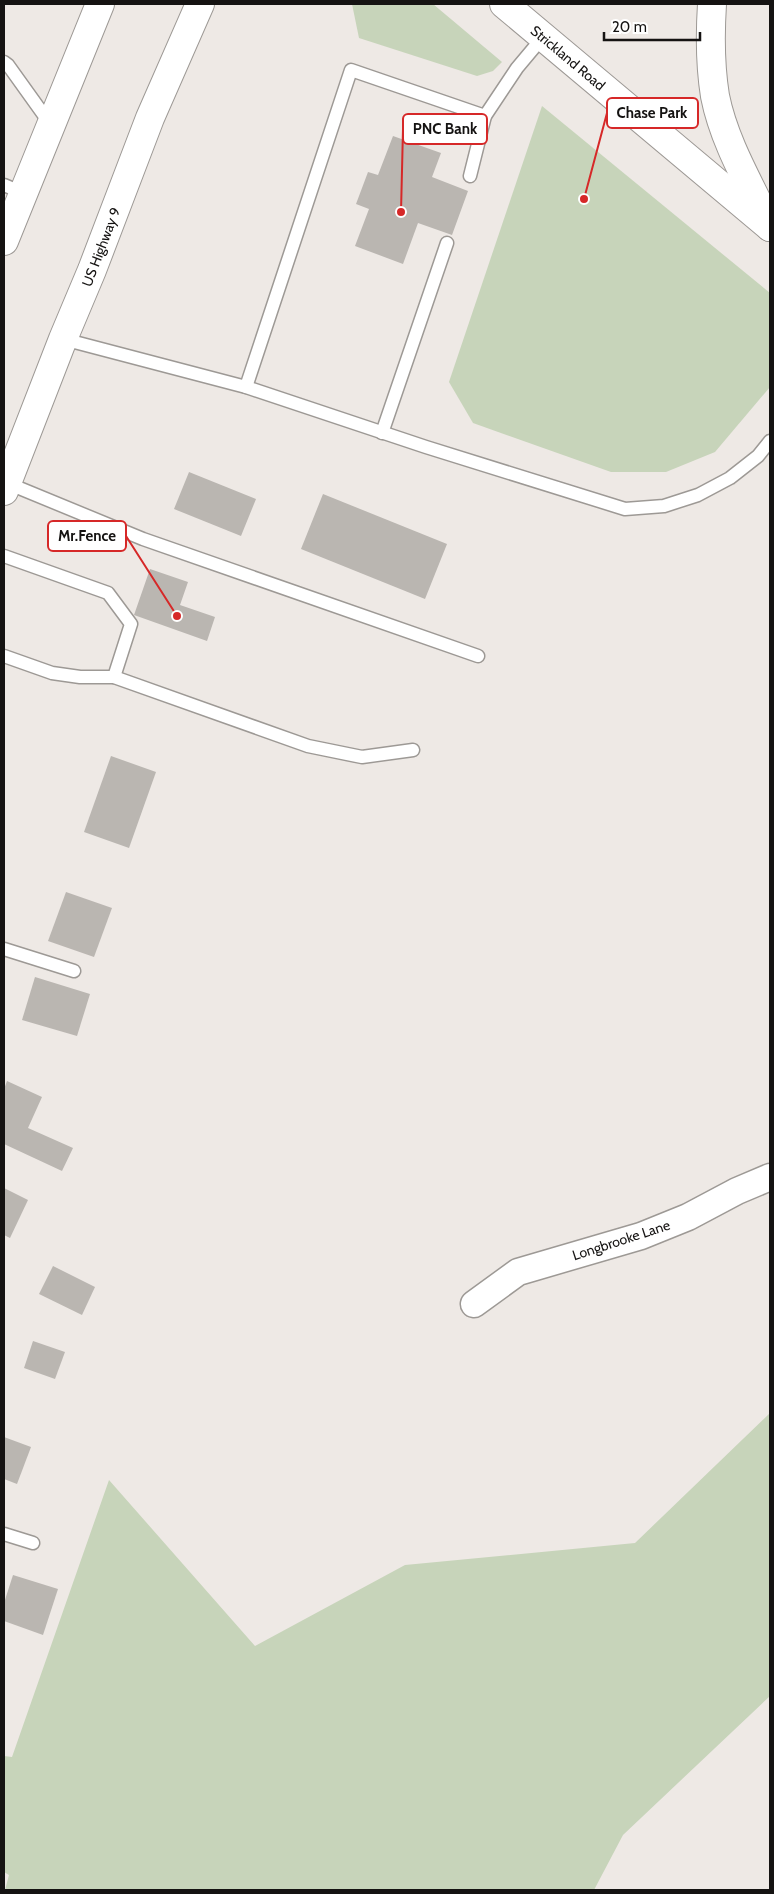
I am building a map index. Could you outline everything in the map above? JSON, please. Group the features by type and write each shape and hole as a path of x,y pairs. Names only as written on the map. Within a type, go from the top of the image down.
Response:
{"main road":[{"path":"4,241 14,189 51,125 100,4"},
{"name":"US Highway 9","path":"5,487 92,270 150,118 200,4"},
{"name":"Strickland Road","path":"504,4 770,227"},
{"path":"712,4 710,54 715,97 730,143 770,227"}],"street":[{"name":"Longbrooke Lane","path":"474,1304 518,1272 641,1236 688,1217 737,1191 770,1177"}],"lane":[{"path":"470,176 485,116 517,68 543,37"},
{"path":"4,62 51,125"},
{"path":"246,387 351,70 485,116"},
{"path":"382,433 447,243"},
{"path":"63,339 246,387 382,433 625,509 664,506 698,495 730,478 758,456 770,441"},
{"path":"5,487 143,538 478,656"},
{"path":"4,556 108,593 131,624 114,677"},
{"path":"4,656 52,673 80,677 114,677 308,746 362,757 413,750"},
{"path":"4,949 74,971"},
{"path":"4,1534 33,1543"}],"green space":[{"path":"352,4 433,4 502,62 493,71 477,76 359,38"},
{"path":"542,106 770,293 770,387 715,452 666,472 611,472 473,423 449,382"},
{"path":"770,1413 770,1696 623,1835 594,1890 5,1890 9,1875 4,1872 4,1756 12,1757 109,1480 255,1646 405,1565 635,1543"}],"building":[{"path":"393,136 441,153 432,177 468,191 452,235 418,223 403,264 355,246 369,209 356,204 368,172 378,175"},
{"path":"189,472 256,499 241,536 174,509"},
{"path":"323,494 447,544 425,599 301,549"},
{"path":"150,569 188,582 180,605 215,617 207,641 134,615"},
{"path":"111,756 156,772 129,848 84,832"},
{"path":"66,892 112,908 94,957 48,941"},
{"path":"35,977 90,994 77,1036 22,1020"},
{"path":"7,1081 42,1097 28,1128 73,1148 62,1171 4,1144 4,1089"},
{"path":"4,1188 28,1200 10,1238 4,1235"},
{"path":"53,1266 95,1287 82,1315 39,1294"},
{"path":"33,1341 65,1352 55,1379 24,1368"},
{"path":"4,1437 31,1447 17,1484 4,1479"},
{"path":"13,1575 58,1589 43,1635 4,1621 4,1603"}],"place":[{"name":"Chase Park","path":"584,199"},
{"name":"PNC Bank","path":"401,212"},
{"name":"Mr.Fence","path":"177,616"}]}
